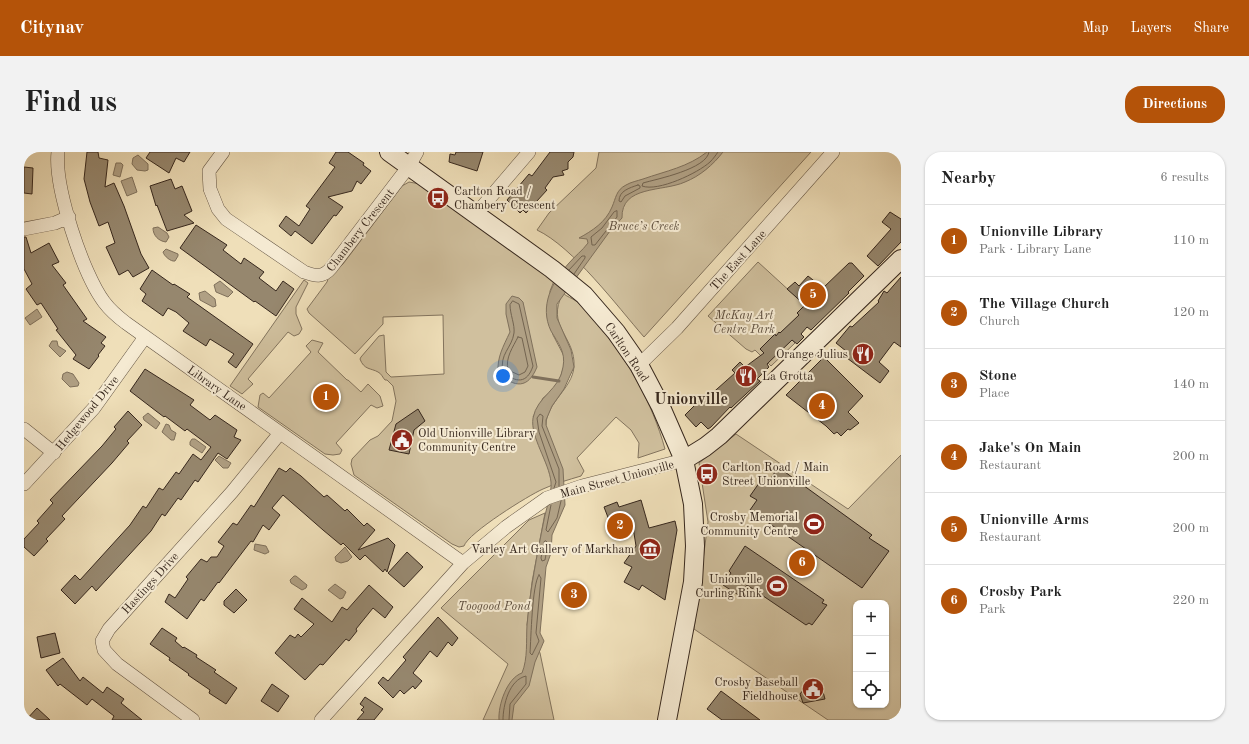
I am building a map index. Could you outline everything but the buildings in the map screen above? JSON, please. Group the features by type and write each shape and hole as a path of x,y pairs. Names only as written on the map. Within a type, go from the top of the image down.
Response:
{"main road":[{"name":"Carlton Road","path":"389,152 413,159 476,214 552,269 584,295 616,332 639,365 660,405 684,460 693,504 695,546 693,582 668,720"},
{"name":"Main Street Unionville","path":"684,460 719,436 901,259"}],"street":[{"name":"Library Lane","path":"58,152 56,164 61,192 87,272 104,301 126,323 463,563"},
{"name":"Chambery Crescent","path":"222,152 209,171 209,179 214,200 226,219 304,272 319,276 326,274 331,268 413,159"},
{"name":"The East Lane","path":"639,365 677,328 833,152"},
{"path":"476,214 527,153"},
{"path":"24,229 55,223 69,217"},
{"name":"Hedgewood Drive","path":"24,484 54,453 98,402 146,337"},
{"path":"24,429 54,453"},
{"name":"Hastings Drive","path":"193,720 117,664 104,650 102,641 109,628 232,492 280,433"},
{"name":"Main Street Unionville","path":"321,720 463,563 506,527 547,498 569,490 684,460"}],"green space":[{"name":"Bruce’s Creek","path":"599,152 811,152 644,337 580,263 551,238 537,230 549,213 596,168"},
{"path":"409,182 420,184 554,281 550,291 553,335 564,356 564,366 559,381 552,391 543,398 533,417 546,425 550,410 569,382 574,367 571,347 562,331 557,315 558,305 563,293 576,301 584,309 619,352 629,367 646,398 660,432 665,449 638,458 639,443 631,430 616,417 577,458 584,471 581,476 548,487 525,499 476,532 464,546 459,547 452,544 354,475 351,464 352,459 370,440 378,436 392,421 396,401 393,386 385,380 381,374 364,365 360,359 361,357 379,336 384,335 386,372 391,377 444,374 443,315 383,317 383,324 355,354 309,313 307,309 328,279 343,264 402,186"},
{"name":"McKay Art Centre Park","path":"758,262 805,305 797,313 799,315 783,331 795,343 771,366 755,350 752,352 746,349 708,316"},
{"path":"304,280 308,283 296,307 296,314 302,329 299,334 294,336 288,332 248,379 253,384 242,394 230,386"},
{"path":"312,340 323,343 318,352 361,392 368,384 380,396 383,406 377,408 371,405 336,443 342,450 340,454 325,454 258,407 260,395 263,393 269,398 311,352 306,346"},
{"path":"736,434 848,509 901,455 901,720 828,720 694,629 708,522 699,463"},
{"name":"Toogood Pond","path":"545,513 532,582 527,625 540,653 554,720 483,720 508,664 441,608 529,520"}],"water":[{"path":"707,152 723,152 706,170 691,180 676,185 645,191 628,200 624,207 622,218 610,231 557,304 557,318 571,350 574,367 564,389 552,406 546,420 546,425 563,469 565,505 552,535 551,553 546,567 540,633 544,641 535,662 529,686 514,705 512,720 499,720 500,707 504,693 512,680 522,673 524,667 528,612 541,533 551,491 550,474 534,433 533,425 535,410 543,398 558,382 564,362 559,344 551,331 548,322 546,312 549,295 557,278 563,270 588,243 587,239 579,238 602,222 612,207 620,189 630,183 684,165"},
{"path":"138,155 148,164 148,170 137,170 132,164 133,158"},
{"path":"116,163 121,163 123,165 120,177 113,175"},
{"path":"132,177 137,192 127,196 121,181"},
{"path":"158,227 167,233 169,237 166,242 158,239 155,235 153,228"},
{"path":"166,249 178,254 175,261 170,260 165,255 163,252"},
{"path":"220,281 233,292 228,297 216,292 214,285"},
{"path":"205,291 215,299 216,306 213,307 200,300 199,293"},
{"path":"512,296 519,298 523,302 537,367 530,379 525,383 520,384 504,378 498,373 500,357 510,332 506,314 506,304"},
{"path":"37,309 42,317 30,325 25,318"},
{"path":"52,341 57,341 58,346 66,351 60,357 49,346"},
{"path":"67,372 73,374 79,383 78,386 70,387 62,379 63,374"},
{"path":"148,413 160,423 156,429 144,420 143,417"},
{"path":"166,424 169,425 171,430 176,433 174,440 171,440 162,432"},
{"path":"192,439 195,439 206,447 202,453 190,445"},
{"path":"219,456 231,463 228,468 223,468 215,460"},
{"path":"255,544 266,546 269,552 265,554 254,550"},
{"path":"345,547 352,557 348,561 341,563 336,561 335,557"},
{"path":"294,576 307,585 306,588 302,590 291,583 290,580"},
{"path":"335,584 346,592 343,598 340,599 328,590"}],"waterway":[{"path":"533,377 559,381"}],"place":[{"name":"Carlton Road / Chambery Crescent","path":"438,198"},
{"name":"Unionville Arms","path":"813,295"},
{"name":"Orange Julius","path":"863,354"},
{"name":"La Grotta","path":"746,376"},
{"name":"Unionville Library","path":"326,397"},
{"name":"Jake's On Main","path":"822,406"},
{"name":"Old Unionville Library Community Centre","path":"402,440"},
{"name":"Carlton Road / Main Street Unionville","path":"707,474"},
{"name":"Crosby Memorial Community Centre","path":"814,524"},
{"name":"The Village Church","path":"620,526"},
{"name":"Varley Art Gallery of Markham","path":"650,549"},
{"name":"Crosby Park","path":"802,563"},
{"name":"Unionville Curling Rink","path":"777,586"},
{"name":"Stone","path":"574,595"},
{"name":"Crosby Baseball Fieldhouse","path":"813,689"}],"district":[{"name":"Unionville","path":"691,398"}]}
